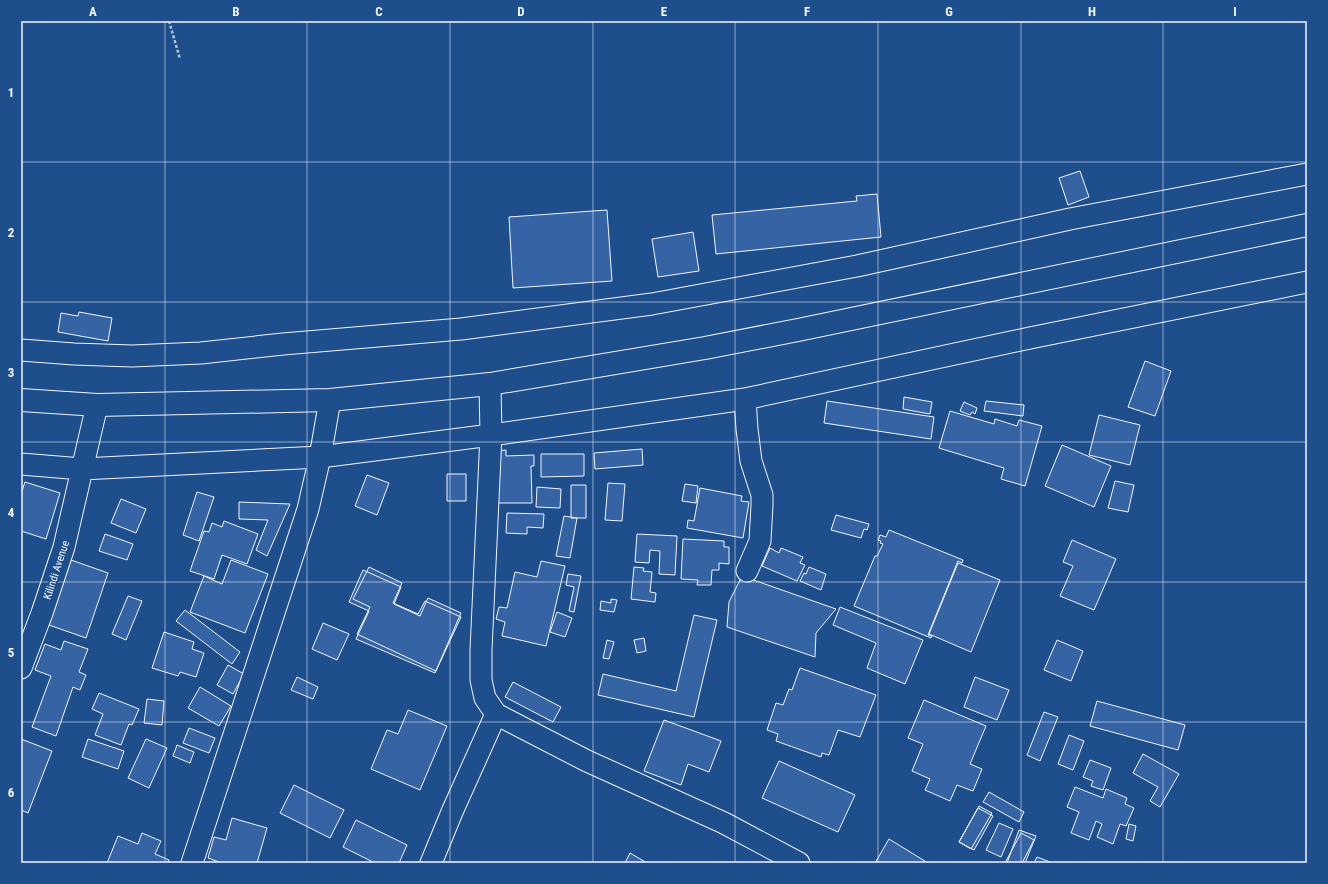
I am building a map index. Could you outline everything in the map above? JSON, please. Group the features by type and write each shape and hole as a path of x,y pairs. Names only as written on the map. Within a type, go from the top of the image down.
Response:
{"highway":[{"path":"21,400 96,406 330,400 490,384 705,348 798,330 1307,225"}],"street":[{"path":"21,350 132,356 202,353 283,344 462,329 644,305 856,266 1070,219 1307,174"},
{"path":"21,464 82,469 320,457 491,435 745,399 1022,340 1307,282"},
{"path":"490,384 491,435 481,650 481,680 485,698 496,714 587,761 724,823 799,863"},
{"path":"745,399 751,461 762,495 760,541 747,571"},
{"path":"192,863 308,509 320,457 330,400"},
{"name":"Kilindi Avenue","path":"21,668 64,547 96,406"},
{"path":"432,863 452,812 496,714"}],"path":[{"path":"169,21 180,59"}],"building":[{"path":"1080,171 1089,197 1068,205 1059,178"},
{"path":"877,194 881,237 716,254 712,215 857,201 856,196"},
{"path":"607,210 612,281 513,288 509,217"},
{"path":"693,232 699,271 658,277 652,239"},
{"path":"79,312 112,318 108,341 58,332 61,313 78,316"},
{"path":"1145,361 1171,371 1155,416 1128,407"},
{"path":"904,397 932,402 930,414 903,409"},
{"path":"827,401 934,417 931,439 824,423"},
{"path":"986,401 1024,405 1023,416 984,411"},
{"path":"964,402 977,408 975,414 972,412 970,415 960,411"},
{"path":"950,411 994,424 995,419 1017,426 1019,420 1042,426 1025,486 1001,479 1004,468 939,448"},
{"path":"1099,415 1140,425 1130,465 1089,455"},
{"path":"1062,445 1111,466 1094,507 1045,486"},
{"path":"642,449 643,465 595,469 594,453"},
{"path":"506,450 506,456 534,455 534,466 531,466 532,503 498,503 497,451"},
{"path":"541,454 584,454 584,476 541,477"},
{"path":"447,474 466,474 466,501 447,501"},
{"path":"367,475 389,483 377,515 355,506"},
{"path":"1115,481 1134,485 1128,512 1108,508"},
{"path":"25,482 60,493 46,539 21,531 21,494"},
{"path":"608,483 625,484 622,521 605,520"},
{"path":"685,484 698,486 696,503 682,501"},
{"path":"571,485 586,485 586,518 571,518"},
{"path":"537,487 561,489 560,508 536,507"},
{"path":"700,488 742,496 741,501 749,502 743,538 687,528 688,520 694,521"},
{"path":"197,492 214,497 199,541 183,535"},
{"path":"121,499 146,509 136,533 111,523"},
{"path":"239,502 290,504 267,556 256,550 268,520 239,519"},
{"path":"507,513 544,514 543,528 527,527 527,534 506,533"},
{"path":"836,515 869,524 867,530 864,529 861,538 831,530"},
{"path":"564,516 577,518 570,558 556,556"},
{"path":"224,521 258,534 247,564 222,555 214,579 190,571 204,531 209,532 212,523 222,527"},
{"path":"889,530 963,560 962,563 958,561 928,635 932,636 931,638 854,606 875,556 877,556 883,544 878,540 880,535 886,537"},
{"path":"105,534 133,544 127,560 99,551"},
{"path":"637,534 677,536 675,575 659,574 660,551 650,550 649,563 635,562"},
{"path":"683,539 724,541 724,547 729,547 729,564 719,563 719,570 712,570 711,585 697,585 698,580 681,579"},
{"path":"1072,540 1116,559 1094,610 1060,596 1073,566 1063,562"},
{"path":"770,548 779,553 781,548 803,557 800,563 805,565 797,581 762,566"},
{"path":"71,560 108,573 86,638 49,625"},
{"path":"231,560 268,574 245,633 190,612 204,576 222,584"},
{"path":"541,561 565,566 546,646 502,636 505,622 496,619 499,607 507,608 515,572 537,577"},
{"path":"958,563 1000,580 971,652 929,634"},
{"path":"369,567 402,583 393,603 418,614 425,601 461,617 436,671 357,634 370,607 353,599"},
{"path":"634,567 644,568 643,571 652,572 650,592 656,593 655,602 631,599"},
{"path":"809,567 826,574 821,590 800,581 804,573 806,574"},
{"path":"363,570 401,587 394,604 420,616 428,598 461,613 435,673 356,639 369,611 349,602"},
{"path":"568,574 581,576 574,612 569,611 574,587 566,585"},
{"path":"742,576 836,609 816,633 815,657 727,627 729,602"},
{"path":"128,596 142,601 126,640 112,634"},
{"path":"611,599 617,600 614,612 600,610 601,601 611,603"},
{"path":"840,607 923,640 905,684 867,668 876,643 833,625"},
{"path":"185,610 240,652 232,664 176,621"},
{"path":"557,612 572,618 565,637 550,632"},
{"path":"694,615 717,620 694,717 598,695 603,674 676,691"},
{"path":"323,623 349,634 337,660 312,649"},
{"path":"164,632 194,642 192,649 204,653 196,677 180,672 178,676 152,668"},
{"path":"644,638 646,651 637,653 634,640"},
{"path":"607,640 614,642 609,659 603,658"},
{"path":"1057,640 1083,651 1071,681 1044,670"},
{"path":"64,641 88,649 79,672 86,675 80,690 73,687 56,736 32,727 51,676 35,670 45,644 61,650"},
{"path":"228,665 244,674 233,694 217,685"},
{"path":"800,668 876,695 860,737 838,730 829,755 822,753 821,757 776,741 778,734 767,730 776,703 783,705 789,689 792,690"},
{"path":"297,677 318,687 313,699 291,690"},
{"path":"975,677 1009,690 997,720 964,707"},
{"path":"513,682 561,707 553,722 505,697"},
{"path":"200,687 231,706 219,726 188,708"},
{"path":"99,693 139,709 132,725 129,724 121,745 95,735 103,714 92,709"},
{"path":"147,699 164,701 162,725 144,723"},
{"path":"924,700 986,726 970,764 982,769 973,791 957,785 950,801 925,790 930,779 912,771 923,744 908,738"},
{"path":"1097,701 1185,725 1178,750 1090,726"},
{"path":"408,710 447,726 420,790 371,769 387,730 398,734"},
{"path":"1044,712 1058,717 1040,761 1027,755"},
{"path":"664,720 721,741 709,772 688,764 681,785 644,771"},
{"path":"189,728 215,738 209,753 183,743"},
{"path":"1069,735 1084,741 1073,770 1058,764"},
{"path":"21,739 52,751 28,813 21,810"},
{"path":"88,739 124,751 118,769 82,757"},
{"path":"146,739 167,748 149,788 128,778"},
{"path":"177,745 194,752 190,763 173,756"},
{"path":"1143,754 1179,774 1160,807 1150,801 1158,787 1133,773"},
{"path":"1090,760 1111,768 1103,790 1091,786 1093,781 1083,777"},
{"path":"779,761 855,795 838,832 762,798"},
{"path":"294,785 344,810 330,838 280,813"},
{"path":"1075,787 1103,798 1106,789 1127,798 1125,804 1134,808 1126,826 1120,824 1113,844 1097,837 1102,824 1096,821 1089,840 1071,833 1079,812 1067,807"},
{"path":"989,792 1024,812 1019,822 983,802"},
{"path":"979,806 992,813 971,849 959,842"},
{"path":"978,808 993,816 974,850 959,842"},
{"path":"232,818 267,828 257,863 222,863 208,858 214,837 226,840"},
{"path":"356,820 407,845 399,863 375,863 343,847"},
{"path":"999,823 1013,829 1001,857 986,850"},
{"path":"1129,824 1136,826 1133,841 1126,839"},
{"path":"1019,830 1036,836 1025,863 1007,863"},
{"path":"142,833 161,841 155,854 169,860 168,863 107,863 118,836 138,844"},
{"path":"1021,833 1034,840 1022,863 1005,863"},
{"path":"889,839 928,863 875,863"},
{"path":"630,853 647,863 625,863"},
{"path":"1037,857 1050,862 1050,863 1034,863"}]}
